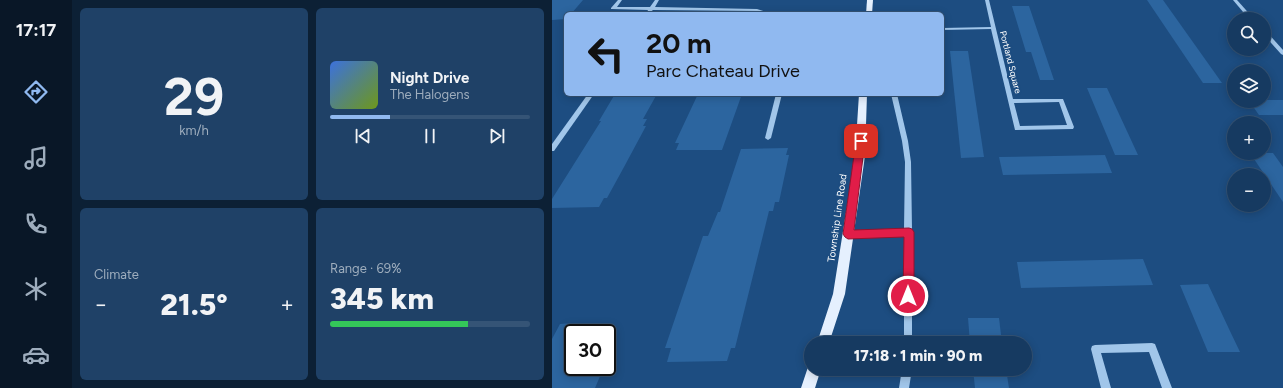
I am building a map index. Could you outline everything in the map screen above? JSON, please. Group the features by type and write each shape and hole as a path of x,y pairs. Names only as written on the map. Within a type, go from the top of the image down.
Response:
{"main road":[{"path":"869,12 870,0"},
{"name":"Township Line Road","path":"825,336 839,294 860,156 863,96"},
{"path":"808,388 812,376"}],"street":[{"path":"620,0 613,8 757,10 764,12"},
{"path":"649,12 657,0"},
{"name":"Portland Square","path":"987,0 993,28 1011,101 1018,128 1071,127 1061,100 1011,101"},
{"path":"1235,0 1246,12"},
{"name":"Portland Square","path":"944,29 993,28"},
{"path":"1271,40 1283,53"},
{"path":"552,149 590,96"},
{"path":"768,138 778,96"},
{"path":"894,96 908,162 908,336"},
{"path":"848,234 909,232"},
{"path":"1106,388 1095,348 1152,347 1167,388"},
{"path":"904,388 906,376"}],"building":[{"path":"552,0 583,0 573,12 564,12 564,19 552,20"},
{"path":"1147,0 1163,0 1222,83 1203,83"},
{"path":"1012,6 1029,6 1054,80 1040,80 1031,52 1026,52"},
{"path":"950,51 968,51 984,157 961,158"},
{"path":"1087,88 1107,88 1138,155 1115,155"},
{"path":"614,96 656,96 643,119 647,119 643,126 646,126 607,198 604,198 599,207 552,208 552,199 601,121 599,121"},
{"path":"697,96 741,96 722,150 676,150 679,143 675,143"},
{"path":"1271,100 1283,100 1283,115 1259,115 1254,108 1271,108"},
{"path":"788,148 786,155 789,155 779,202 775,202 773,211 769,211 735,348 731,348 727,361 667,362 671,348 665,348 703,236 708,236 718,212 720,212 741,149"},
{"path":"1271,153 1273,153 1283,167 1283,202 1271,184 1271,168 1260,168 1255,160 1271,160"},
{"path":"1105,155 1112,173 1003,175 999,157"},
{"path":"1143,259 1153,285 1021,288 1017,262"},
{"path":"1208,284 1240,352 1208,352 1180,285"},
{"path":"968,318 999,318 1001,336 969,336"},
{"path":"573,323 564,324 564,376 600,376 595,388 552,388 552,339 560,324"},
{"path":"974,376 1007,376 1009,388 975,388"}],"route":[{"path":"861,141 848,234 909,232 908,296"}]}
